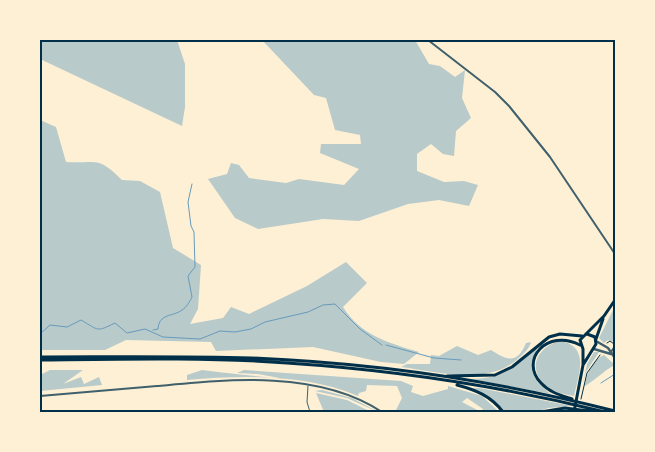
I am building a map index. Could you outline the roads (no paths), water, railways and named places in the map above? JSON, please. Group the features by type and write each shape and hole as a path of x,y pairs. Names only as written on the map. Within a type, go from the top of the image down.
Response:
{"main road":[{"path":"580,345 584,335 604,316 615,300"},
{"path":"583,365 592,350 604,316"},
{"path":"431,376 472,377 495,375 512,367 548,337 560,334 591,334 596,340"},
{"path":"574,412 582,383 583,349 580,345 560,339 549,341 539,350 534,370 540,382 548,390 589,405"},
{"path":"583,349 592,350"},
{"path":"40,357 254,358 350,365 431,376 589,405 615,412"},
{"path":"40,357 278,362 349,368 442,380 544,398 605,412"},
{"path":"442,380 482,393 491,399 503,412"},
{"path":"542,412 565,408 596,412"}],"street":[{"path":"428,40 495,92 509,106 550,157 615,254"},
{"path":"596,340 612,354"},
{"path":"612,354 615,345"},
{"path":"592,350 602,350 612,354"},
{"path":"40,396 232,379 308,386 352,396 382,412"}],"lane":[{"path":"308,386 307,402 310,412"}],"waterway":[{"path":"153,330 158,329 161,320 183,309 192,297 188,276 195,267 194,232 191,226 188,202 192,184"},
{"path":"40,334 50,325 67,327 81,320 98,329 115,323 127,333 145,329 163,337 200,339 220,331 235,332 251,329 265,322 308,312 323,305 335,304 360,329 382,345"},
{"path":"386,345 434,358 461,360"},
{"path":"601,383 615,374"}]}
